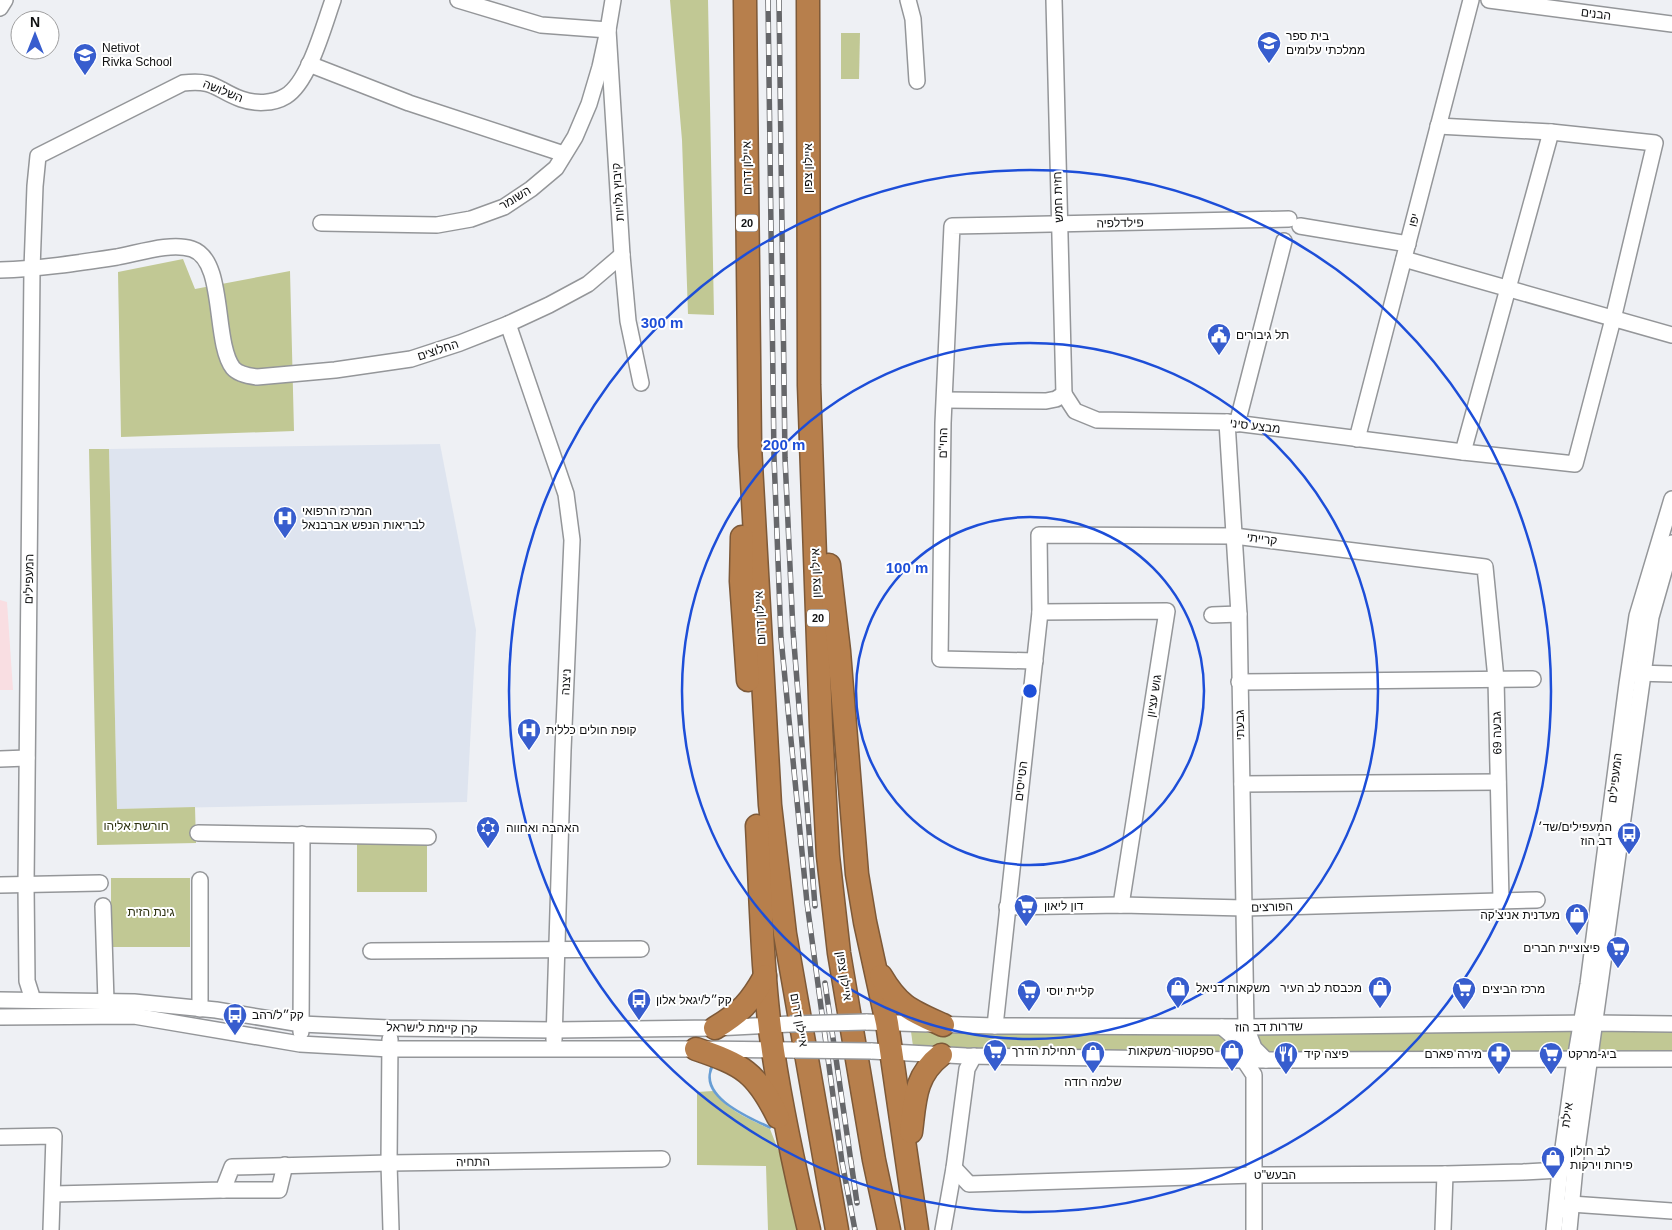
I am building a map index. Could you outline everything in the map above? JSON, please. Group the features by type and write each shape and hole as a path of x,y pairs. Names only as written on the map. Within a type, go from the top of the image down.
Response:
{"highway":[{"name":"איילון דרום","path":"745,0 750,446 770,805 791,971 837,1230"},
{"name":"איילון צפון","path":"808,0 809,384 821,727 828,856 839,952 874,1160 889,1230"},
{"path":"809,384 839,651 857,874 874,964 877,1023 907,1166 917,1230"},
{"path":"750,446 741,547 741,581 757,817 765,976 780,1024 773,1050 789,1139 809,1230"},
{"path":"874,964 897,999 910,1010 943,1025"},
{"path":"715,1028 746,1006 765,976"},
{"path":"696,1049 724,1058 754,1078 767,1095 789,1139"},
{"path":"907,1166 916,1091 920,1079 930,1064 949,1056"}],"street":[{"path":"0,8 5,0"},
{"name":"השלושה","path":"38,156 183,83 206,82 249,102 267,103 286,96 299,82 309,64 333,0"},
{"path":"458,0 480,4 541,25 608,30"},
{"name":"קיבוץ גלויות","path":"613,0 608,30 622,255 628,321 641,383"},
{"path":"908,0 913,20 917,81"},
{"name":"חזית חמש","path":"1054,0 1064,394"},
{"name":"יפו","path":"1358,440 1471,0"},
{"name":"הבנים","path":"1489,0 1511,1 1672,24"},
{"name":"השומר","path":"321,223 437,225 471,219 504,207 531,190 556,168 575,137 589,104 608,30"},
{"path":"309,64 409,103 564,154"},
{"path":"1438,126 1551,132 1655,143 1613,319"},
{"path":"1462,452 1551,132"},
{"name":"המעפילים","path":"33,1000 27,981 26,885 32,269 38,156"},
{"name":"פילדלפיה","path":"952,226 1294,222 1408,244"},
{"name":"החי\"ם","path":"952,226 944,400 940,659 1035,662"},
{"name":"גבעתי","path":"1246,1028 1239,614 1234,536 1232,423 1284,241"},
{"name":"החלוצים","path":"32,269 171,247 193,249 205,258 212,272 226,351 233,368 246,376 257,377 335,370 411,359 460,343 508,324 588,284 622,255"},
{"path":"1404,260 1672,334"},
{"path":"0,270 32,269"},
{"name":"מבצע סיני","path":"1064,394 1075,411 1097,420 1232,423 1358,440 1575,464 1613,319"},
{"name":"ניצנה","path":"508,324 566,494 572,540 563,750 554,1049"},
{"path":"944,400 1046,401 1056,399 1064,394"},
{"name":"המעפילים","path":"1587,1023 1599,986 1635,673 1637,616 1672,499"},
{"name":"קרייתי","path":"1039,535 1234,536 1485,567"},
{"name":"הטייסים","path":"995,1026 1040,612 1039,535"},
{"name":"המעפילים","path":"1582,1060 1587,1023 1588,984 1635,673 1672,543"},
{"name":"גבעה 69","path":"1485,567 1496,679 1501,900"},
{"name":"גוש עציון","path":"1040,612 1168,611 1121,906"},
{"path":"1212,615 1239,614"},
{"path":"1635,673 1672,674"},
{"path":"1239,682 1533,679"},
{"path":"0,759 27,758"},
{"path":"1242,784 1498,782"},
{"path":"198,833 428,837"},
{"path":"300,1044 302,834"},
{"path":"200,880 200,1009"},
{"path":"0,885 100,882"},
{"name":"הפורצים","path":"1007,907 1244,908 1537,900"},
{"path":"103,906 106,1002"},
{"path":"372,951 641,949"},
{"path":"1599,986 1607,1013 1623,1024"},
{"name":"קרן קיימת לישראל","path":"0,1000 134,1002 200,1009 301,1024 389,1028 554,1030 877,1023"},
{"name":"קרן קיימת לישראל","path":"0,1017 134,1016 300,1044 390,1049 696,1049 882,1052"},
{"name":"שדרות דב הוז","path":"877,1023 1246,1028 1587,1023 1672,1024"},
{"path":"1222,1027 1236,1039 1244,1060 1254,1075 1254,1230"},
{"path":"389,1028 391,1230"},
{"path":"1246,1028 1254,1048 1266,1060"},
{"path":"882,1052 949,1056 971,1063 1672,1059"},
{"path":"1254,1075 1266,1060"},
{"name":"אילת","path":"1569,1230 1582,1060"},
{"name":"אילת","path":"1554,1224 1560,1170 1582,1060"},
{"path":"943,1230 971,1063"},
{"path":"0,1137 54,1136 51,1230"},
{"path":"1560,1170 1576,1157"},
{"name":"התחיה","path":"223,1190 232,1167 662,1159"},
{"path":"53,1194 278,1190 285,1166"},
{"path":"954,1168 969,1184"},
{"name":"הבעש\"ט","path":"949,1192 969,1184 1254,1175 1445,1174 1560,1170"},
{"path":"1443,1230 1445,1174"},
{"path":"1554,1224 1571,1204 1672,1211"}],"shaded area":[{"name":"המרכז הרפואי לבריאות הנפש אברבנאל","path":"440,444 476,630 467,802 117,809 109,449"},
{"path":"0,600 7,602 13,690 0,690"}],"green space":[{"path":"670,0 708,0 714,315 688,314 682,140"},
{"path":"841,33 860,33 859,79 841,79"},
{"path":"183,259 195,289 290,271 294,431 121,437 118,272"},
{"name":"חורשת אליהו","path":"89,449 109,449 117,809 195,807 196,843 97,845"},
{"path":"357,842 427,842 427,892 357,892"},
{"name":"גינת הזית","path":"111,878 190,878 190,947 111,947"},
{"path":"1581,1023 1575,1060 1266,1060 1246,1027"},
{"path":"1593,1023 1672,1024 1672,1059 1589,1060"},
{"path":"910,1024 1222,1027 1244,1060 914,1054"},
{"path":"713,1091 732,1109 770,1129 783,1162 800,1230 768,1230 766,1166 697,1165 697,1092"}],"water":[{"path":"713,1061 715,1062 711,1074 712,1083 717,1092 733,1107 772,1127 770,1129 740,1114 720,1100 709,1082 709,1069"}],"railway":[{"path":"768,0 774,457 781,638 807,903 842,1162 855,1230"},
{"path":"779,0 785,458 793,631 815,906"},
{"path":"825,983 857,1203"}],"place":[{"name":"בית ספר ממלכתי עלומים","path":"1269,64"},
{"name":"Netivot Rivka School","path":"85,76"},
{"name":"תל גיבורים","path":"1219,356"},
{"name":"המרכז הרפואי לבריאות הנפש אברבנאל","path":"285,539"},
{"name":"קופת חולים כללית","path":"529,751"},
{"name":"האהבה ואחווה","path":"488,849"},
{"name":"המעפילים/שד׳ דב הוז","path":"1629,855"},
{"name":"דון ליאון","path":"1026,927"},
{"name":"מעדנית אניצ'קה","path":"1577,936"},
{"name":"פיצוציית חברים","path":"1618,969"},
{"name":"משקאות דניאל","path":"1178,1009"},
{"name":"מכבסת לב העיר","path":"1380,1009"},
{"name":"מרכז הביצים","path":"1464,1010"},
{"name":"קליית יוסי","path":"1029,1012"},
{"name":"קק״ל/יגאל אלון","path":"639,1021"},
{"name":"קק״ל/רהב","path":"235,1036"},
{"name":"תחילת הדרך","path":"995,1072"},
{"name":"ספקטור משקאות","path":"1232,1072"},
{"name":"שלמה רודה","path":"1093,1074"},
{"name":"פיצה קיד","path":"1286,1075"},
{"name":"מירה פארם","path":"1499,1075"},
{"name":"ביג-מרקט","path":"1551,1075"},
{"name":"לב חולון פירות וירקות","path":"1553,1179"}]}
